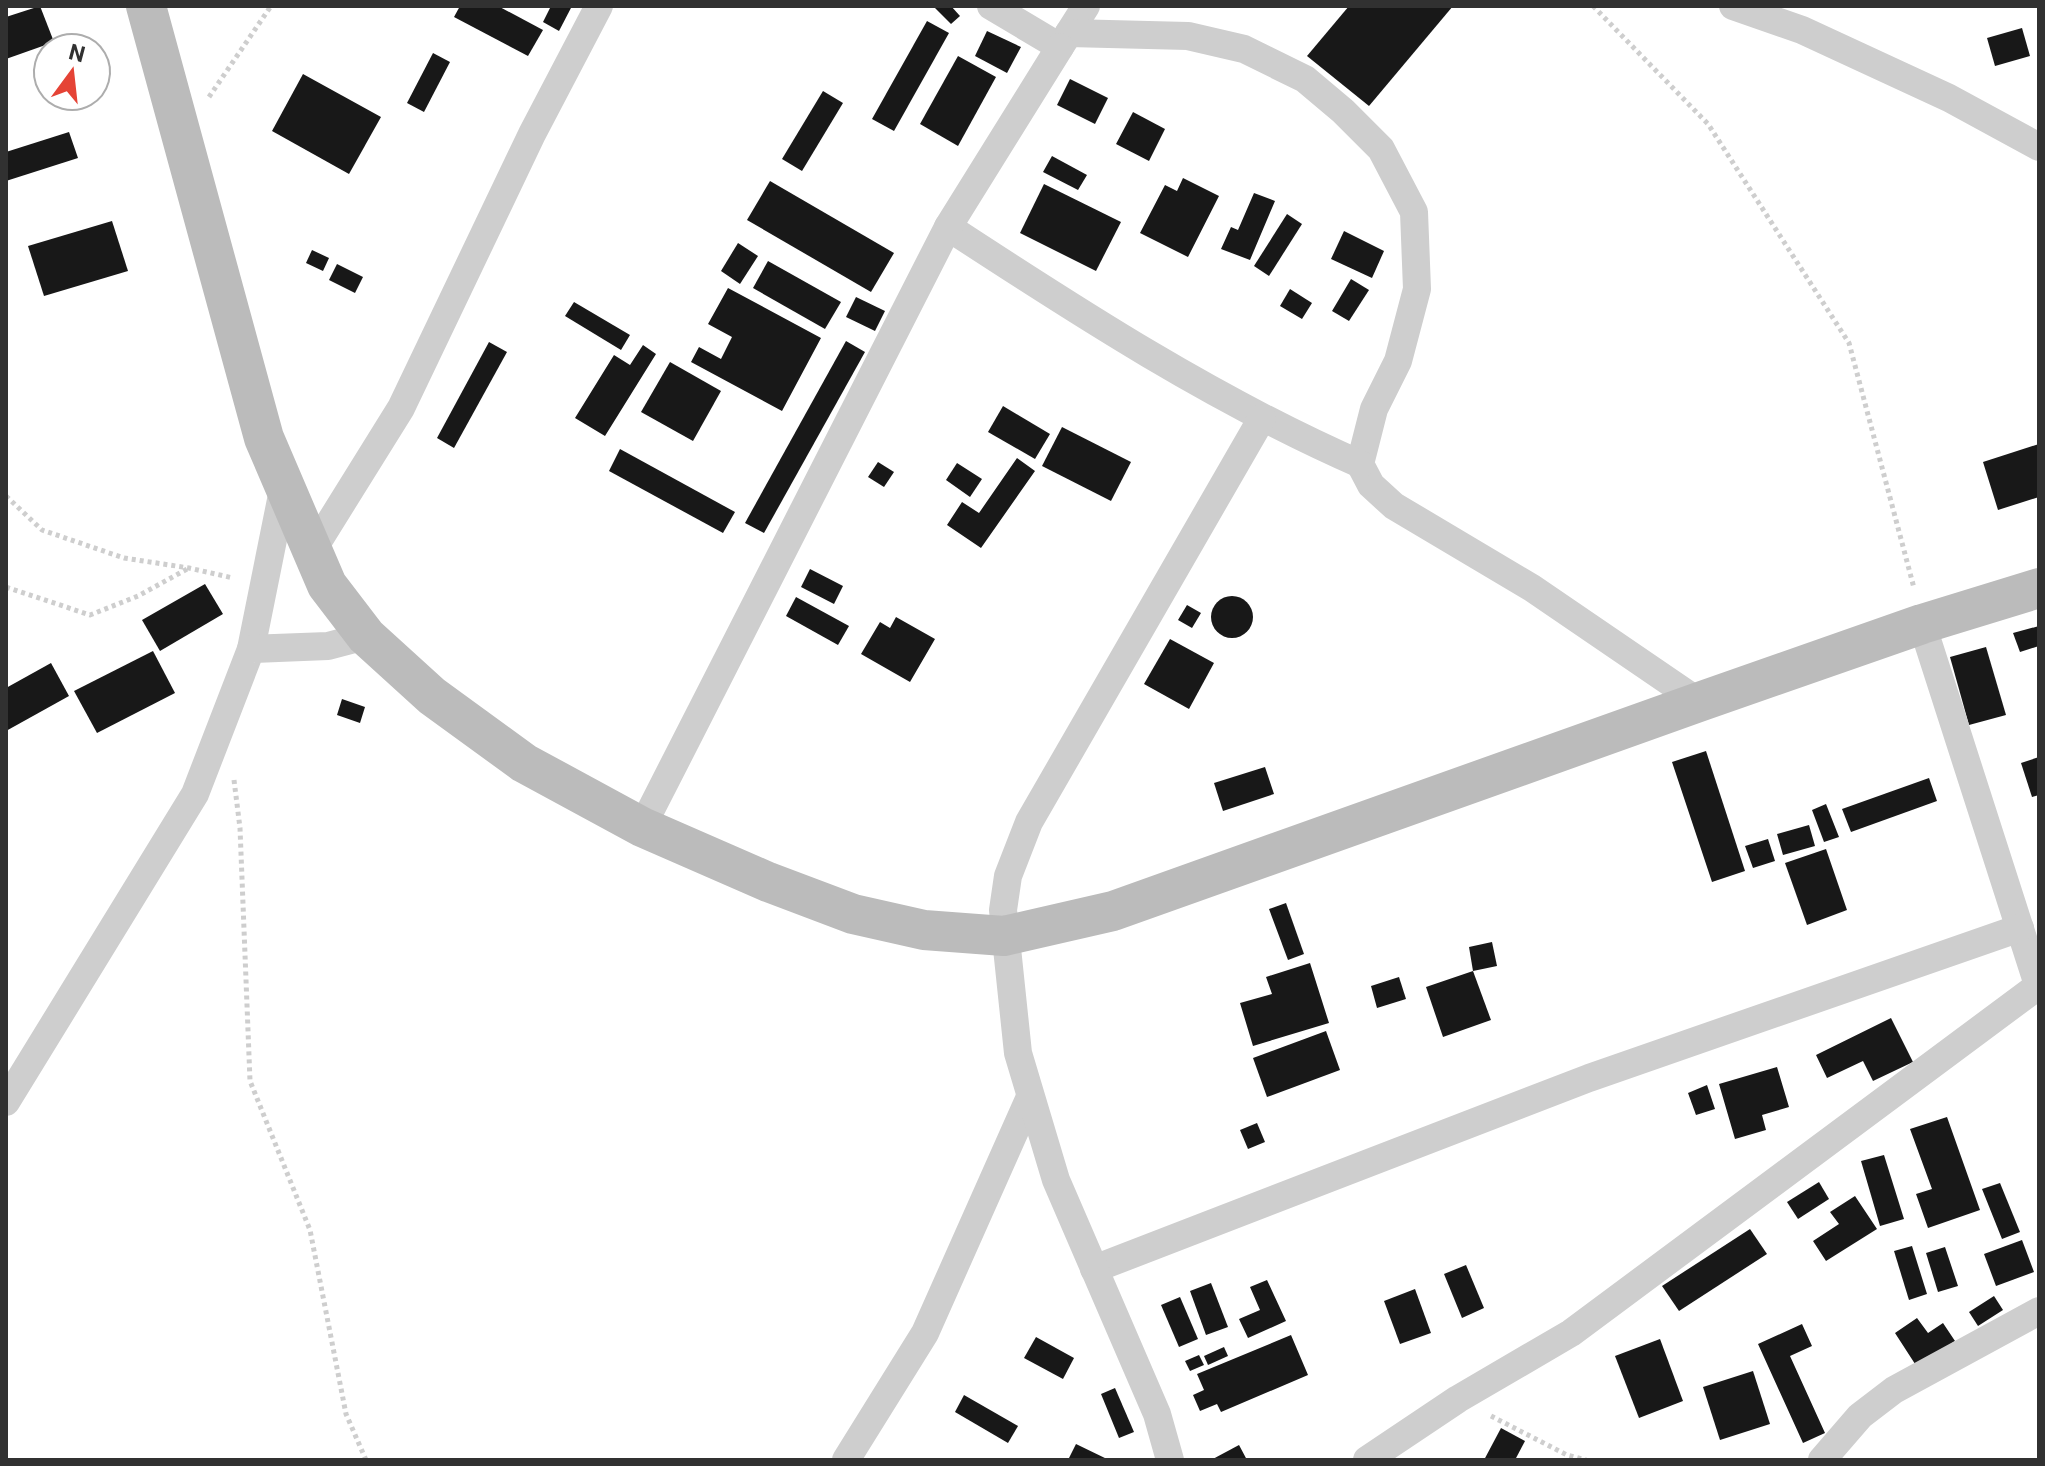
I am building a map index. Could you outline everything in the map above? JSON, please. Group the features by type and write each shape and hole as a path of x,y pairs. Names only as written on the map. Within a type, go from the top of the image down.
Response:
{"street":[{"path":"146,6 264,438 327,585 366,636 432,696 524,763 642,827 768,882 853,914 924,930 1004,936 1113,911 1922,624 2039,588"},
{"path":"312,551 401,408 532,134 599,6"},
{"path":"991,6 1064,40 1188,36 1244,49 1305,79 1381,149 1414,212 1417,289 1398,361 1374,409 1360,464"},
{"path":"642,827 948,227 1086,6"},
{"path":"1733,6 1802,30 1883,67 1949,98 2039,147"},
{"path":"948,227 1126,342 1262,418 1360,464 1371,485 1394,506 1532,588 1699,702"},
{"path":"1170,1460 1157,1414 1056,1180 1030,1097 1018,1053 1003,910 1008,876 1029,822 1262,418"},
{"path":"6,1102 195,794 251,649 284,485"},
{"path":"1367,1460 1458,1399 1571,1333 2038,987 1922,624"},
{"path":"251,649 328,646 366,636"},
{"path":"1094,1269 1589,1078 2020,928"},
{"path":"846,1460 925,1333 1030,1097"},
{"path":"1822,1460 1860,1416 1894,1390 2039,1311"}],"path":[{"path":"182,137 271,6"},
{"path":"1593,6 1708,124 1849,343 1922,624"},
{"path":"6,496 42,530 124,558 189,568 263,586"},
{"path":"6,587 90,615 138,596 189,568"},
{"path":"233,772 240,828 250,1081 310,1230 346,1414 366,1460"},
{"path":"1458,1399 1567,1455 1586,1460"}],"building":[{"path":"40,6 50,32 32,32 32,50 6,59 6,17"},
{"path":"460,6 498,6 543,30 528,56 454,17"},
{"path":"551,6 572,6 559,31 543,22"},
{"path":"933,6 951,6 960,16 951,24"},
{"path":"1349,6 1453,6 1369,106 1307,56"},
{"path":"927,21 949,33 894,131 872,119"},
{"path":"2022,28 2030,56 1995,66 1987,38"},
{"path":"987,31 1021,47 1007,73 975,56"},
{"path":"433,53 450,62 424,112 407,103"},
{"path":"958,56 996,77 958,146 920,124"},
{"path":"303,74 381,117 349,174 272,131"},
{"path":"1070,79 1108,98 1095,124 1057,105"},
{"path":"823,91 843,103 802,171 782,159"},
{"path":"1133,112 1165,129 1149,161 1116,144"},
{"path":"69,132 78,158 6,181 6,152"},
{"path":"1052,156 1087,175 1078,190 1043,172"},
{"path":"1183,178 1219,196 1188,257 1140,233 1165,185 1177,191"},
{"path":"770,181 894,253 871,292 747,220"},
{"path":"1044,184 1121,222 1096,271 1020,233"},
{"path":"1254,193 1275,201 1250,260 1221,249 1231,227 1238,230"},
{"path":"1287,214 1302,224 1269,276 1254,266"},
{"path":"112,221 128,271 44,296 28,246"},
{"path":"1344,231 1384,251 1372,278 1331,259"},
{"path":"738,243 758,256 740,284 721,271"},
{"path":"312,250 329,258 323,271 306,263"},
{"path":"768,261 841,302 825,329 753,288"},
{"path":"337,264 363,277 355,293 329,280"},
{"path":"1351,279 1369,290 1349,321 1332,311"},
{"path":"728,288 821,338 782,411 691,362 699,347 721,359 732,337 708,324"},
{"path":"1290,289 1312,303 1302,319 1280,306"},
{"path":"856,297 885,311 875,331 846,317"},
{"path":"574,302 630,335 621,350 565,316"},
{"path":"846,341 865,352 764,533 745,523"},
{"path":"489,342 507,352 454,448 437,438"},
{"path":"643,345 656,354 605,436 575,418 614,355 630,365"},
{"path":"670,362 721,391 693,441 641,412"},
{"path":"1003,406 1050,434 1035,459 988,432"},
{"path":"1062,427 1131,462 1111,501 1042,466"},
{"path":"2039,444 2039,497 1998,510 1983,462"},
{"path":"620,449 735,512 723,533 609,471"},
{"path":"1017,458 1035,471 981,548 947,525 962,502 979,513"},
{"path":"878,462 894,472 884,487 868,477"},
{"path":"957,463 982,479 970,497 946,480"},
{"path":"810,569 843,586 834,604 801,587"},
{"path":"205,584 223,614 160,651 142,620"},
{"path":"1232,596 1247,602 1253,617 1247,632 1232,638 1217,632 1211,617 1217,602"},
{"path":"796,597 849,626 838,645 786,616"},
{"path":"1187,605 1201,613 1192,628 1178,620"},
{"path":"896,617 935,639 910,682 861,654 880,622 890,628"},
{"path":"2039,626 2039,646 2020,652 2013,633"},
{"path":"1170,639 1214,663 1189,709 1144,684"},
{"path":"1986,647 2006,715 1969,725 1950,657"},
{"path":"153,651 175,693 97,733 74,691"},
{"path":"51,663 69,696 6,731 6,688"},
{"path":"342,699 365,707 360,723 337,715"},
{"path":"1706,751 1745,871 1712,882 1672,762"},
{"path":"2039,757 2039,795 2032,797 2021,763"},
{"path":"1265,767 1274,794 1223,811 1214,783"},
{"path":"1929,778 1937,801 1851,832 1842,809"},
{"path":"1826,804 1839,837 1824,842 1812,810"},
{"path":"1809,825 1815,846 1783,855 1777,834"},
{"path":"1768,839 1775,861 1753,868 1745,846"},
{"path":"1826,849 1847,910 1807,925 1785,863"},
{"path":"1286,903 1304,954 1288,960 1269,909"},
{"path":"1492,942 1497,966 1473,971 1469,947"},
{"path":"1310,963 1329,1023 1253,1046 1240,1003 1272,994 1266,977"},
{"path":"1473,971 1491,1020 1443,1037 1426,987"},
{"path":"1399,977 1406,999 1377,1008 1371,986"},
{"path":"1891,1018 1913,1062 1873,1081 1863,1061 1827,1078 1816,1055"},
{"path":"1326,1031 1340,1070 1267,1097 1253,1058"},
{"path":"1777,1067 1789,1107 1762,1115 1766,1130 1735,1139 1719,1084"},
{"path":"1707,1085 1715,1109 1696,1115 1688,1093"},
{"path":"1947,1117 1980,1210 1928,1228 1916,1194 1932,1189 1910,1129"},
{"path":"1257,1123 1265,1142 1248,1149 1240,1130"},
{"path":"1884,1155 1904,1219 1880,1226 1861,1161"},
{"path":"1819,1182 1829,1199 1798,1219 1787,1202"},
{"path":"2000,1183 2020,1232 2002,1239 1982,1189"},
{"path":"1855,1196 1877,1229 1826,1261 1813,1241 1839,1224 1830,1212"},
{"path":"1750,1229 1767,1254 1679,1311 1662,1286"},
{"path":"2022,1240 2034,1272 1996,1286 1984,1254"},
{"path":"1912,1246 1927,1294 1909,1300 1894,1251"},
{"path":"1945,1247 1958,1286 1938,1292 1926,1253"},
{"path":"1466,1265 1484,1308 1462,1318 1444,1274"},
{"path":"1267,1280 1286,1321 1248,1338 1239,1319 1260,1310 1250,1287"},
{"path":"1211,1283 1228,1327 1206,1335 1190,1291"},
{"path":"1415,1289 1431,1333 1400,1344 1384,1301"},
{"path":"1994,1296 2003,1310 1978,1326 1969,1312"},
{"path":"1180,1297 1198,1339 1179,1347 1161,1305"},
{"path":"1917,1318 1928,1333 1943,1323 1955,1341 1917,1367 1895,1333"},
{"path":"1802,1324 1812,1346 1790,1356 1825,1433 1803,1443 1758,1344"},
{"path":"1291,1335 1308,1375 1221,1412 1217,1404 1200,1411 1193,1395 1204,1390 1197,1374"},
{"path":"1036,1337 1074,1358 1063,1379 1024,1358"},
{"path":"1660,1339 1683,1401 1639,1418 1615,1356"},
{"path":"1224,1347 1228,1356 1208,1365 1204,1356"},
{"path":"1199,1355 1204,1365 1190,1371 1185,1361"},
{"path":"1753,1371 1770,1424 1720,1440 1703,1387"},
{"path":"1115,1388 1134,1432 1119,1438 1101,1394"},
{"path":"964,1395 1018,1426 1008,1443 955,1412"},
{"path":"1501,1428 1525,1441 1515,1460 1484,1460"},
{"path":"1076,1444 1109,1460 1068,1460"},
{"path":"1239,1445 1247,1460 1211,1460"}]}
